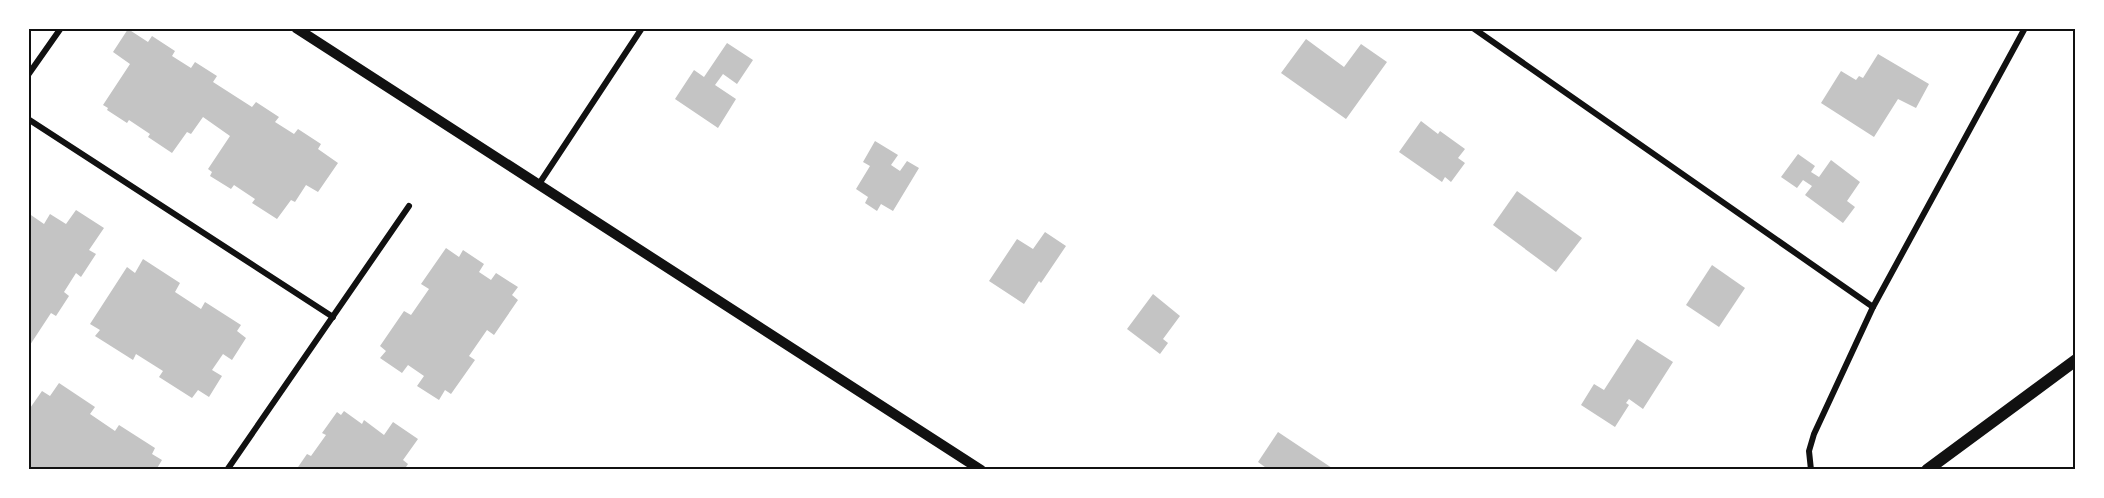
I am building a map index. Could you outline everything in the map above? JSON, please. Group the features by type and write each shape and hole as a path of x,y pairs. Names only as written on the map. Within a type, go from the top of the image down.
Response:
{"main road":[{"path":"1927,470 2076,360"}],"street":[{"path":"28,75 61,28"},
{"path":"296,28 981,470"},
{"path":"539,184 642,28"},
{"path":"1473,28 1873,307"},
{"path":"1811,470 1809,451 1814,434 1873,307 2025,28"},
{"path":"28,119 333,317"},
{"path":"227,470 409,206"}],"building":[{"path":"128,29 148,42 152,36 175,51 172,56 191,68 195,62 217,76 213,82 252,107 256,102 279,117 275,122 294,134 298,129 321,144 318,149 338,163 318,192 306,185 295,202 291,200 277,219 252,203 255,199 234,185 231,189 210,176 212,172 208,169 230,136 203,117 191,134 187,132 172,153 148,137 150,134 129,120 127,123 107,110 108,108 103,105 130,64 113,52"},
{"path":"1306,39 1344,67 1361,44 1387,62 1346,119 1281,73"},
{"path":"727,43 753,60 737,84 723,74 715,85 736,99 718,128 675,99 694,70 704,77"},
{"path":"1878,54 1929,84 1916,108 1898,99 1874,137 1821,103 1841,71 1856,80 1859,76 1863,78"},
{"path":"1421,121 1438,134 1440,131 1465,149 1458,158 1465,163 1451,182 1445,177 1442,182 1399,152"},
{"path":"875,141 898,155 891,165 900,171 907,161 919,168 893,211 881,204 877,211 865,203 868,197 856,189 870,166 863,162"},
{"path":"1798,154 1815,166 1811,172 1819,177 1831,160 1860,182 1847,201 1855,207 1843,223 1805,195 1812,186 1803,180 1797,188 1781,177"},
{"path":"1517,191 1582,238 1556,272 1493,225"},
{"path":"76,210 104,228 89,250 96,254 81,277 76,273 64,292 69,296 56,316 51,313 28,348 28,213 44,224 50,214 66,224"},
{"path":"1045,232 1066,246 1024,304 989,281 1017,239 1033,249"},
{"path":"446,248 459,257 463,250 484,264 479,272 491,280 496,273 518,287 512,295 518,300 494,335 487,330 469,356 475,360 451,394 445,390 439,400 417,386 424,376 408,365 402,373 380,358 386,351 380,346 404,311 411,315 429,289 421,284"},
{"path":"143,259 180,283 175,292 201,309 205,302 241,325 237,331 246,338 232,360 223,354 212,370 222,376 209,397 198,390 192,398 159,377 163,371 136,354 133,360 95,336 100,330 90,324 127,267 135,273"},
{"path":"1712,265 1745,288 1719,327 1686,305"},
{"path":"1153,294 1180,316 1163,339 1168,343 1160,354 1127,329"},
{"path":"1637,339 1673,362 1643,409 1629,399 1626,403 1629,405 1615,427 1581,405 1594,384 1604,390"},
{"path":"59,383 95,407 90,414 115,431 119,425 155,448 152,454 162,460 156,470 28,470 28,411 42,391 50,396"},
{"path":"344,411 362,424 364,420 384,435 393,422 418,439 403,460 408,464 404,470 296,470 307,454 311,456 326,435 322,433 337,412 341,415"},
{"path":"1278,432 1335,470 1269,470 1258,462"}]}
